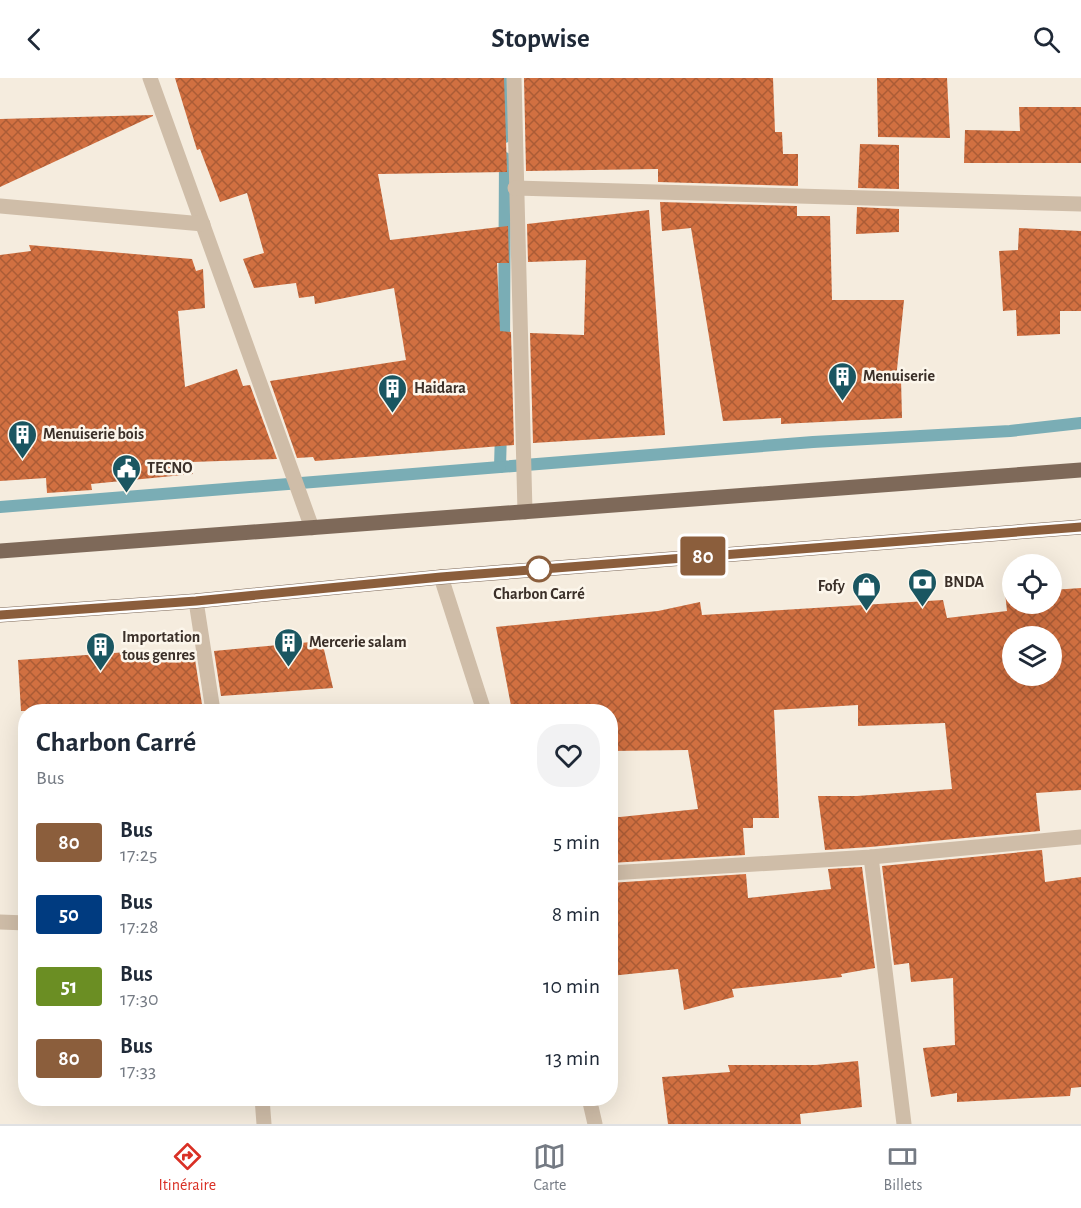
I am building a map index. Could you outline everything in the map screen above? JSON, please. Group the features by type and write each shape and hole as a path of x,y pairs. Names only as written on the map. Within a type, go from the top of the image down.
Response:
{"main road":[{"path":"0,551 1081,470"},
{"path":"0,615 196,601 441,577 1081,527"}],"street":[{"path":"150,78 312,528"},
{"path":"514,78 514,188 525,512"},
{"path":"514,188 1081,204"},
{"path":"0,206 202,224"},
{"path":"441,577 482,704"},
{"path":"196,601 212,704"},
{"path":"618,873 871,857 1081,837"},
{"path":"871,857 904,1124"},
{"path":"0,922 18,923"},
{"path":"263,1106 264,1124"},
{"path":"591,1106 595,1124"}],"building":[{"path":"175,78 504,78 507,172 378,174 390,240 508,226 509,263 497,263 500,331 511,332 514,445 315,461 313,457 297,458 270,381 406,360 394,288 315,304 314,296 299,298 296,283 254,288 243,259 264,253 247,193 220,202 200,149 197,150"},
{"path":"524,78 773,78 775,132 782,132 783,154 798,154 798,186 658,182 658,169 526,171"},
{"path":"877,78 947,78 950,138 878,137"},
{"path":"1019,107 1081,107 1081,163 964,163 965,130 1020,131"},
{"path":"153,116 0,187 0,119"},
{"path":"860,144 899,145 899,189 858,188"},
{"path":"660,202 797,206 797,216 830,216 832,300 904,300 896,379 901,379 902,418 781,424 781,418 723,421 691,228 662,231"},
{"path":"857,207 899,209 899,232 856,234"},
{"path":"649,210 665,435 533,443 530,333 584,335 586,260 528,262 527,224"},
{"path":"1019,228 1081,231 1081,311 1060,311 1060,334 1017,336 1016,310 1003,311 999,251 1018,250"},
{"path":"29,245 192,259 196,271 203,269 205,308 178,311 185,387 237,369 243,386 250,385 277,459 192,462 193,474 91,484 92,490 47,493 46,478 0,481 0,255 31,251"},
{"path":"1081,588 1081,790 1036,793 1040,831 825,850 818,796 857,796 952,789 945,723 858,726 858,705 774,710 779,818 753,818 753,828 743,828 745,855 618,863 618,817 698,809 688,750 618,751 618,704 511,704 496,627 658,611 700,602 702,615 943,600 947,618 1002,612 1002,614 1062,614 1062,589"},
{"name":"Mercerie salam","path":"322,641 333,688 221,696 214,651"},
{"path":"141,651 142,658 194,653 202,704 21,704 18,660"},
{"path":"1042,850 1045,882 1081,877 1081,1087 1071,1088 1070,1096 957,1102 957,1093 931,1097 923,1048 955,1045 953,978 911,982 909,963 894,965 882,866"},
{"path":"862,867 875,968 841,974 842,977 732,989 734,997 684,1010 678,969 618,975 618,882 746,874 748,898 831,889 828,869"},
{"path":"858,1061 862,1107 800,1114 801,1124 668,1124 662,1077 730,1072 728,1065 816,1065"}],"waterway":[{"path":"505,137 506,78"},
{"path":"504,347 505,158"},
{"path":"501,431 500,467 813,442 1010,431 1081,423"},
{"path":"0,507 500,467"}],"bus line":[{"name":"80","path":"0,615 196,601 441,577 1081,527"}],"place":[{"name":"Menuiserie","path":"842,402"},
{"name":"Haidara","path":"393,414"},
{"name":"Menuiserie bois","path":"22,460"},
{"name":"TECNO","path":"126,494"},
{"name":"Charbon Carré","path":"539,569"},
{"name":"BNDA","path":"923,608"},
{"name":"Fofy","path":"866,612"},
{"name":"Mercerie salam","path":"288,668"},
{"name":"Importation tous genres","path":"101,672"}]}
